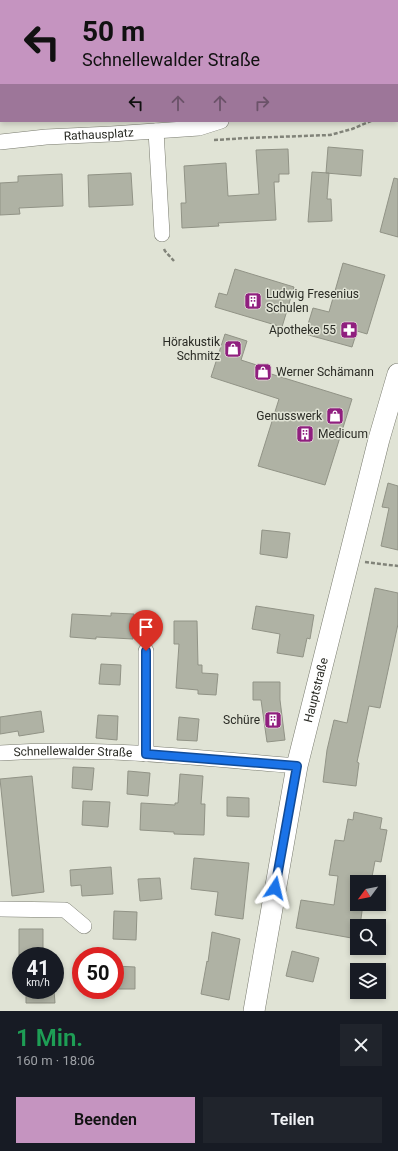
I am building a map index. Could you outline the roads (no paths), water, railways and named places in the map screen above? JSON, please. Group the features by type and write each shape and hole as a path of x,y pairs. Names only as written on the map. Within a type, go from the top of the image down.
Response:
{"main road":[{"name":"Hauptstraße","path":"254,1011 297,766 379,439 398,374"}],"street":[{"name":"Rathausplatz","path":"0,142 46,137 199,128 218,122"},
{"path":"156,131 162,234"},
{"name":"Schnellewalder Straße","path":"146,651 146,754"},
{"name":"Schnellewalder Straße","path":"0,753 39,751 146,754 297,766"},
{"path":"0,910 65,910 84,926"}],"place":[{"name":"Ludwig Fresenius Schulen","path":"253,301"},
{"name":"Apotheke 55","path":"349,330"},
{"name":"Hörakustik Schmitz","path":"233,349"},
{"name":"Werner Schämann","path":"263,372"},
{"name":"Genusswerk","path":"335,416"},
{"name":"Medicum","path":"305,434"},
{"name":"Schüre","path":"273,720"}]}
